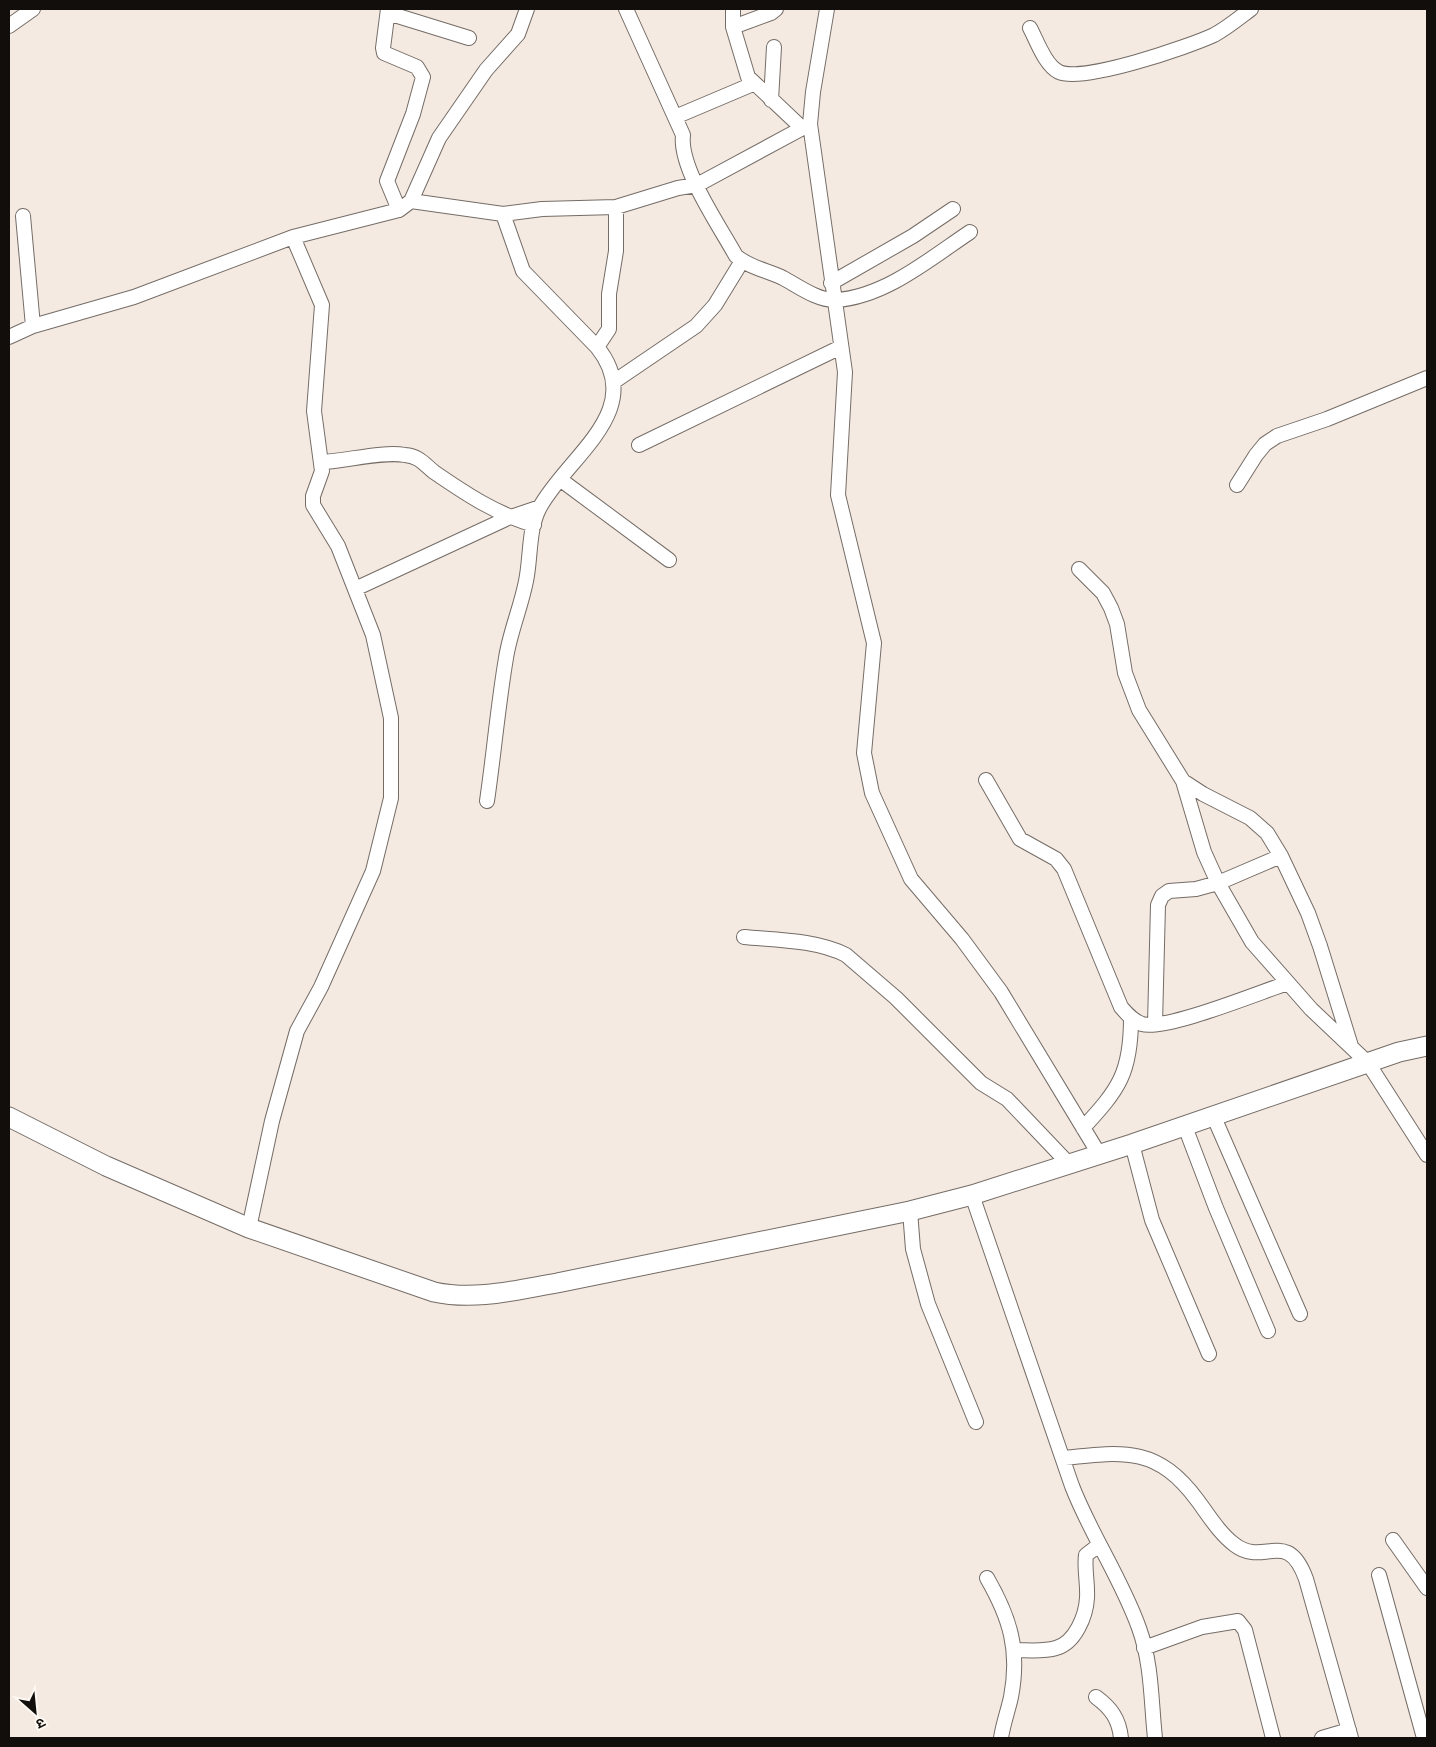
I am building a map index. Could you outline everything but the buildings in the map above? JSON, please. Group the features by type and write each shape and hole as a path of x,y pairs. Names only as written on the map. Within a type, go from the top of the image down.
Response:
{"street":[{"path":"14,17 33,9"},
{"path":"9,337 34,326 134,296 293,236 398,210 411,201 439,138 486,70 518,34 527,9"},
{"path":"626,9 683,135 681,145 687,166 736,256 742,262 782,278 805,291 834,300 880,287 970,232"},
{"path":"733,9 733,27 748,77 771,100 806,126"},
{"path":"733,27 772,13 776,9"},
{"path":"826,9 806,126 845,372 838,495 874,643 864,753 872,793 911,880 962,940 1001,992 1099,1154"},
{"path":"1030,28 1050,64 1058,71 1067,75 1087,75 1194,44 1228,26 1252,9"},
{"path":"398,210 387,181 413,114 422,77 417,67 384,53 388,11 469,38"},
{"path":"771,100 774,47"},
{"path":"675,117 754,84"},
{"path":"411,201 503,214 542,209 616,207 678,188 697,185 806,126"},
{"path":"597,346 609,329 609,294 616,252 616,207"},
{"path":"832,283 913,236 953,209"},
{"path":"487,800 506,656 527,580 534,525 540,507 605,421 610,409 615,381 604,356 597,346 536,287 523,271 503,214"},
{"path":"22,216 34,326"},
{"path":"249,1228 272,1121 297,1031 321,987 373,871 391,798 391,718 373,635 338,546 313,505 313,496 320,481 322,462 314,411 322,305 293,236"},
{"path":"615,381 696,326 715,305 742,262"},
{"path":"639,445 841,347"},
{"path":"1237,485 1256,455 1265,444 1277,436 1327,419 1427,378"},
{"path":"322,462 382,455 404,454 416,457 435,472 508,518 534,525"},
{"path":"561,480 669,560"},
{"path":"355,589 508,518 540,507"},
{"path":"1079,569 1102,593 1111,608 1117,624 1124,673 1140,710 1183,781 1204,852 1218,882 1252,942 1311,1009 1368,1063 1427,1155"},
{"path":"986,780 1020,839 1056,859 1064,869 1121,1007 1131,1018 1144,1024 1155,1024 1180,1019 1288,983"},
{"path":"1183,781 1203,794 1250,818 1267,833 1282,856 1308,913 1320,946 1351,1046"},
{"path":"1155,1024 1158,905 1162,896 1169,891 1196,889 1218,882 1282,856"},
{"path":"744,937 797,943 836,950 846,955 896,998 981,1082 1007,1100 1069,1164"},
{"path":"1083,1128 1111,1099 1122,1078 1129,1059 1131,1018"},
{"path":"9,1117 106,1166 249,1228 434,1292 466,1296 498,1294 557,1283 910,1211 972,1195 1132,1144 1184,1124 1368,1063 1427,1046"},
{"path":"1213,1115 1300,1314"},
{"path":"1184,1124 1216,1208 1268,1331"},
{"path":"1132,1144 1152,1220 1209,1354"},
{"path":"972,1195 1083,1514 1123,1589 1144,1648 1149,1667 1155,1738"},
{"path":"910,1211 913,1249 928,1304 976,1422"},
{"path":"1063,1458 1104,1454 1131,1455 1160,1462 1183,1480 1223,1535 1236,1547 1251,1552 1276,1550 1293,1554 1300,1564 1306,1579 1350,1734 1322,1738"},
{"path":"1393,1540 1427,1588"},
{"path":"1014,1650 1048,1650 1062,1646 1069,1640 1078,1628 1086,1607 1086,1555 1099,1545"},
{"path":"1379,1575 1424,1738"},
{"path":"986,1578 1002,1605 1012,1636 1014,1650 1015,1665 1011,1696 1000,1738"},
{"path":"1144,1648 1202,1627 1238,1621 1245,1630 1273,1738"},
{"path":"1096,1696 1106,1704 1116,1717 1121,1738"}]}
